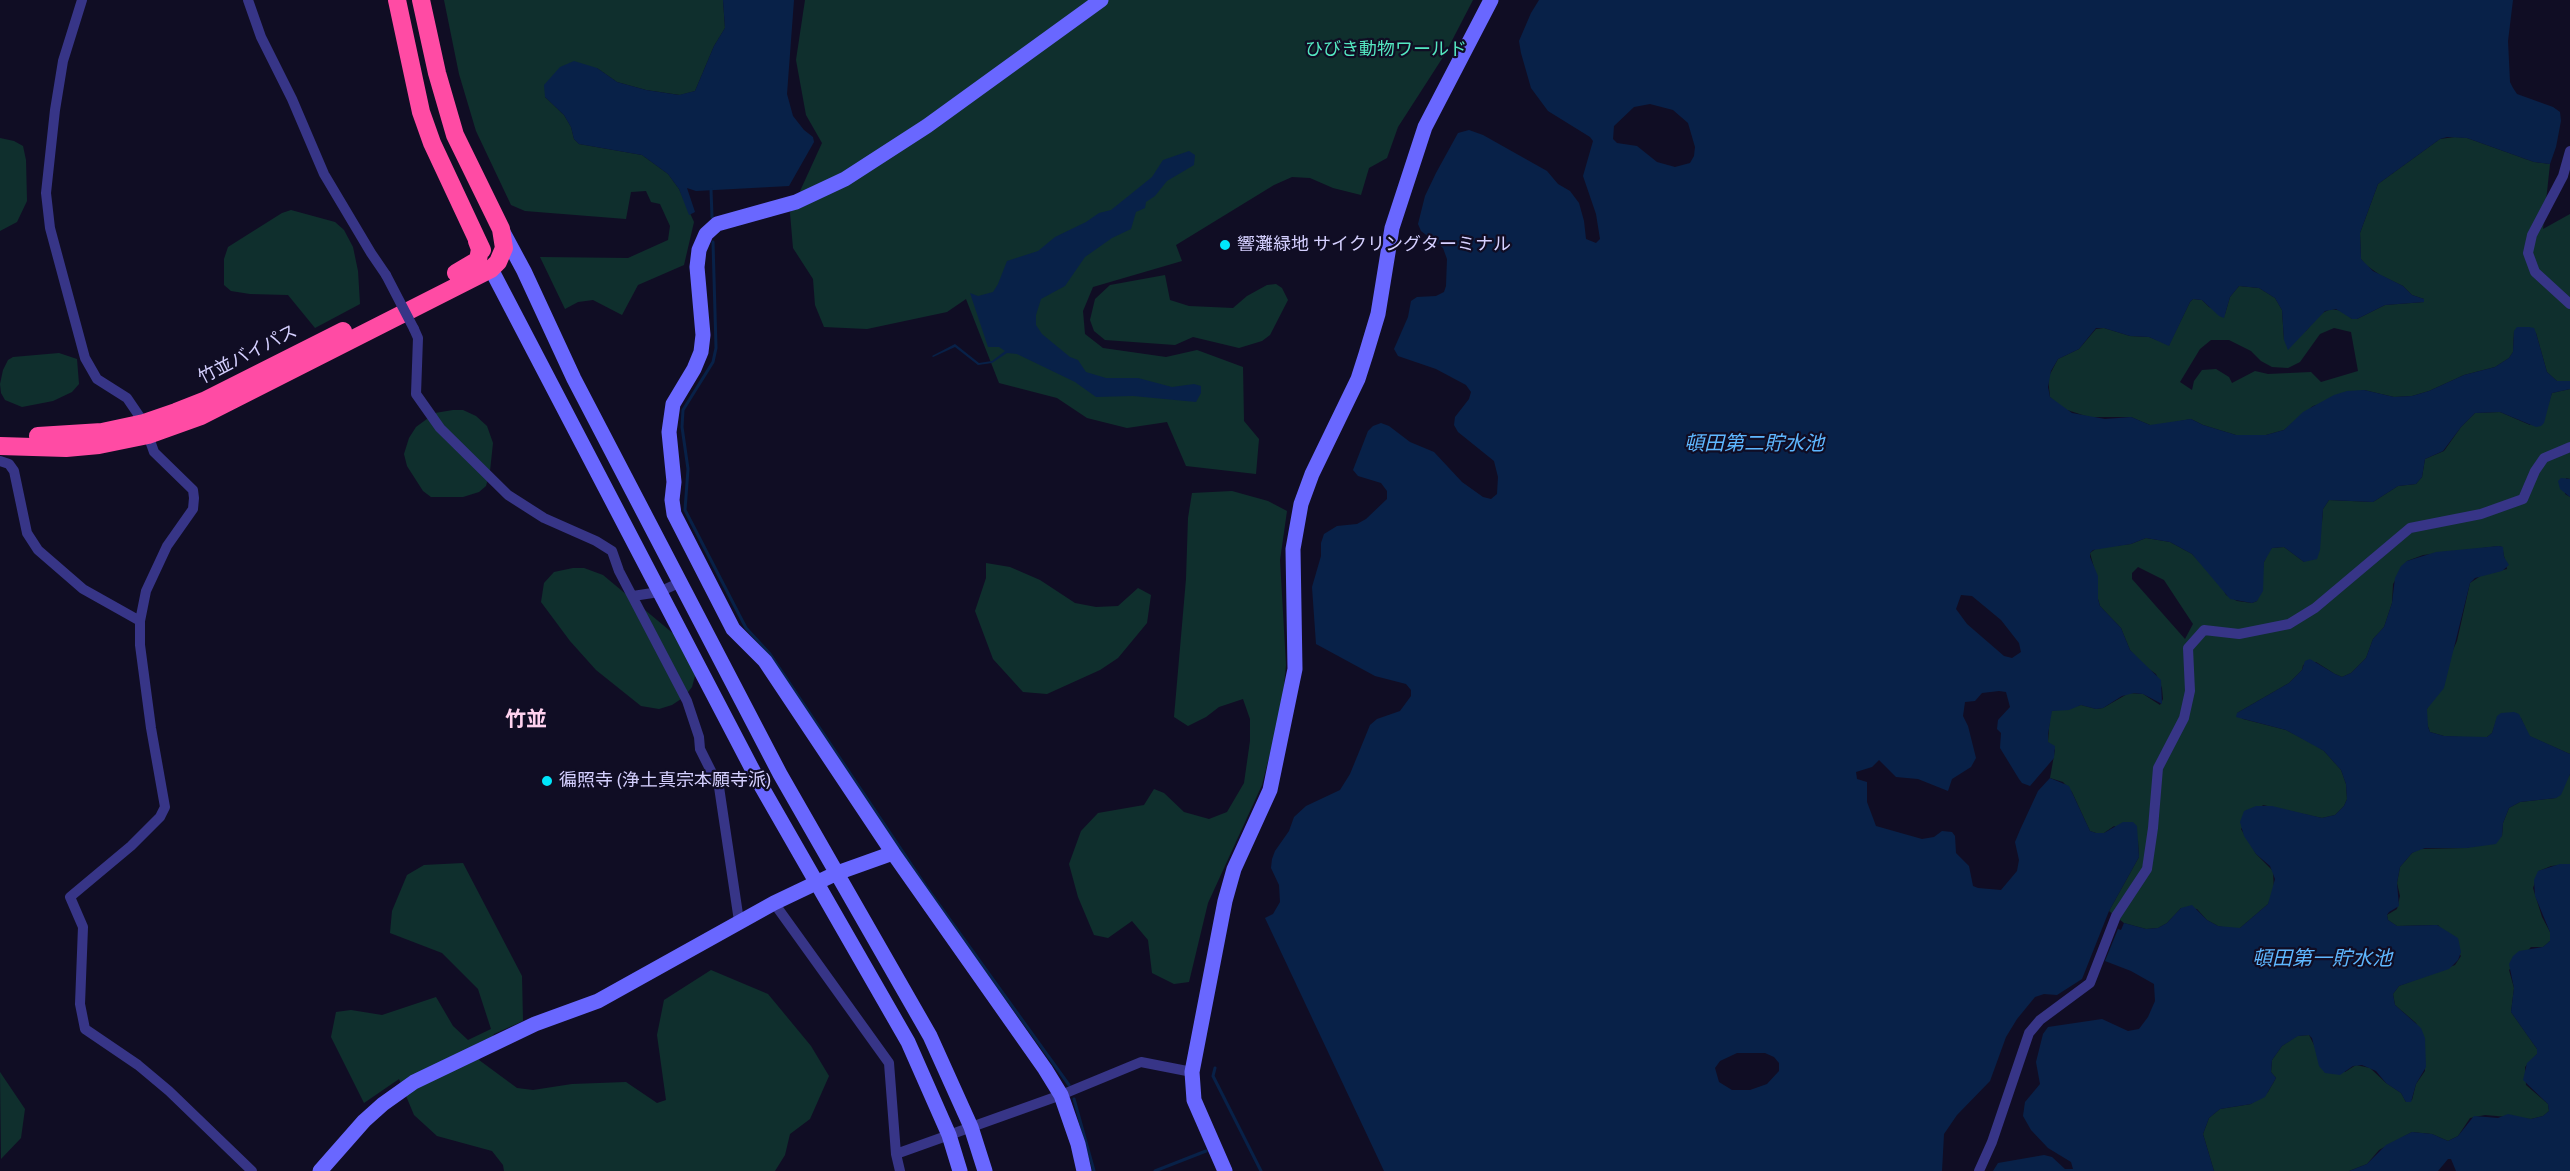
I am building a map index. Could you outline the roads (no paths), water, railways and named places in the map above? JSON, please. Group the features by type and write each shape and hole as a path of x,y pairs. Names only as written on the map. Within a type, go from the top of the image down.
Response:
{"highway":[{"path":"397,0 421,112 432,143 477,241 480,255 493,267 504,239 455,135 436,73 421,0"},
{"name":"竹並バイパス","path":"0,446 66,448 99,445 146,429 201,416 493,267"},
{"name":"竹並バイパス","path":"0,434 74,435 146,429"}],"street":[{"path":"82,0 63,61 55,111 46,193 50,228 86,358 97,379 127,398 146,429 154,452 193,490 194,498 193,509 167,546 146,591 140,621 140,645 151,728 165,807 160,817 130,846 70,897 83,927 80,1004 85,1029 138,1065 169,1091 252,1171"},
{"path":"248,0 261,37 292,99 324,174 370,253 386,275 418,338 416,394 440,428 508,495 544,518 596,541 612,551 619,571 687,701 699,737 700,749 719,787 740,921"},
{"path":"1084,1171 1078,1144 1061,1095 1045,1069 892,853 765,661 733,629 674,514 672,500 674,482 669,432 673,404 694,369 701,352 703,335 697,267 699,250 706,234 717,224 796,202 845,179 927,126 1101,0"},
{"path":"1224,1171 1194,1100 1192,1072 1234,869 1270,790 1295,669 1293,549 1301,504 1312,474 1340,421 1364,362 1378,314 1392,228 1425,127 1491,0"},
{"path":"2570,151 2563,176 2532,235 2528,253 2535,272 2570,304"},
{"path":"493,267 574,379 780,774 930,1036 972,1127 985,1171"},
{"path":"493,267 658,592 760,784 908,1042 949,1135 960,1171"},
{"path":"1979,1171 1992,1142 2029,1033 2040,1020 2090,983 2116,916 2147,869 2158,768 2184,718 2190,692 2188,648 2204,630 2239,634 2289,624 2315,608 2410,528 2481,514 2523,499 2535,471 2544,458 2570,447"},
{"path":"0,461 9,464 14,471 27,533 38,550 82,588 140,621"},
{"path":"633,596 658,592 681,582"},
{"path":"320,1171 364,1121 414,1082 535,1024 598,1001 774,903 837,873 892,853"},
{"path":"774,903 889,1064 896,1154 900,1171"},
{"path":"896,1154 1061,1095 1141,1062 1192,1072"}],"water":[{"path":"723,0 794,0 787,94 793,116 813,137 814,142 789,186 696,191 687,188 695,212 689,215 679,189 668,174 642,155 579,144 574,139 571,127 564,115 545,97 544,85 560,67 574,61 597,68 617,82 646,90 679,95 695,91 714,46 725,28"},
{"name":"頓田第二貯水池","path":"1539,0 2513,0 2508,41 2510,82 2517,94 2553,107 2560,112 2561,121 2556,147 2550,164 2534,162 2467,138 2447,137 2440,139 2378,184 2360,233 2361,259 2373,271 2403,286 2412,295 2424,299 2424,302 2385,305 2357,319 2352,319 2336,309 2325,311 2288,350 2284,340 2282,310 2275,298 2259,288 2239,286 2230,297 2224,318 2202,300 2193,299 2169,346 2149,337 2130,336 2104,328 2096,328 2079,349 2058,359 2051,371 2048,387 2050,397 2072,413 2105,419 2131,417 2150,425 2191,419 2236,435 2266,435 2284,430 2303,412 2334,395 2347,391 2364,390 2394,397 2412,396 2464,375 2495,367 2509,358 2513,352 2514,331 2517,327 2534,328 2547,372 2557,381 2570,381 2570,389 2552,393 2544,423 2541,426 2536,427 2500,412 2475,413 2443,451 2425,459 2422,477 2416,484 2398,486 2373,502 2329,500 2323,509 2320,550 2317,559 2304,562 2284,547 2272,548 2264,562 2263,591 2257,601 2252,603 2230,599 2192,554 2170,542 2146,538 2131,544 2093,550 2090,557 2098,576 2100,606 2121,628 2130,650 2161,680 2162,704 2143,694 2134,693 2122,696 2103,708 2096,709 2081,705 2069,710 2052,711 2048,742 2055,746 2054,758 2030,786 2022,783 2000,748 2001,733 1997,729 1998,720 2010,707 2006,692 1999,691 1982,693 1975,701 1965,702 1963,716 1968,726 1976,758 1971,767 1952,779 1948,791 1918,779 1896,777 1879,760 1872,767 1856,772 1857,779 1867,782 1867,802 1876,826 1922,839 1934,837 1942,831 1952,832 1955,836 1956,853 1969,866 1973,886 1978,888 2001,890 2017,871 2019,860 2015,842 2038,791 2050,778 2069,786 2090,831 2104,833 2123,822 2133,822 2137,826 2139,857 2109,911 2082,979 2057,995 2044,994 2035,997 2017,1019 2006,1037 1990,1081 1957,1115 1944,1134 1942,1171 1384,1171 1265,918 1273,914 1280,902 1279,885 1271,868 1272,859 1289,831 1294,817 1306,806 1340,790 1350,774 1370,725 1377,719 1400,711 1411,696 1411,690 1406,684 1375,676 1316,644 1312,587 1321,556 1324,534 1337,526 1357,524 1366,519 1387,499 1387,491 1381,483 1358,476 1353,470 1368,431 1381,423 1389,426 1410,442 1434,452 1462,482 1483,497 1491,499 1497,494 1498,477 1494,461 1458,432 1454,425 1455,417 1469,399 1471,392 1466,385 1436,369 1398,356 1394,349 1408,317 1411,301 1417,297 1436,296 1444,292 1446,286 1447,259 1443,248 1421,231 1418,224 1425,196 1458,133 1469,130 1483,135 1547,171 1558,184 1570,191 1579,203 1586,239 1596,243 1600,239 1596,214 1583,176 1593,141 1548,111 1531,88 1519,41","holes":["1650,104 1673,110 1688,123 1695,147 1690,163 1675,167 1657,162 1637,146 1617,143 1613,139 1614,126 1634,107","1961,595 1972,596 2001,620 2019,643 2021,652 2012,658 2004,656 1967,624 1956,609","1737,1053 1765,1053 1774,1057 1779,1063 1779,1071 1767,1084 1750,1090 1732,1090 1719,1082 1715,1068 1720,1061"]},
{"path":"1189,151 1195,155 1194,165 1167,181 1155,196 1146,202 1145,208 1136,212 1131,229 1112,238 1085,257 1065,286 1041,299 1036,315 1036,325 1042,334 1070,357 1078,360 1086,372 1106,378 1138,378 1172,387 1194,384 1201,386 1201,393 1196,402 1133,396 1096,397 1075,382 1017,354 1007,353 992,363 978,365 955,347 932,356 955,344 979,363 992,361 1005,351 999,347 988,347 970,293 978,296 993,292 1007,261 1038,251 1055,237 1099,213 1111,210 1152,177 1163,160"},
{"path":"2561,478 2570,479 2570,497 2560,489 2558,481"},
{"name":"頓田第一貯水池","path":"2503,547 2504,557 2509,565 2502,571 2475,578 2470,583 2444,688 2427,709 2428,727 2430,732 2444,736 2487,737 2492,733 2497,716 2501,713 2514,712 2519,714 2530,736 2570,754 2570,774 2561,795 2556,798 2520,802 2509,808 2503,823 2502,836 2496,844 2467,848 2425,848 2412,853 2400,867 2397,883 2399,906 2389,912 2388,920 2397,926 2437,925 2458,938 2461,952 2458,960 2449,969 2399,986 2393,994 2395,1005 2421,1028 2425,1038 2426,1067 2416,1084 2411,1102 2406,1102 2401,1093 2386,1083 2376,1071 2362,1065 2353,1066 2340,1075 2325,1073 2319,1066 2312,1038 2309,1035 2298,1036 2282,1046 2272,1060 2271,1072 2276,1078 2265,1097 2251,1104 2220,1109 2209,1118 2203,1134 2214,1171 1993,1171 1998,1163 2044,1155 2052,1157 2065,1169 2073,1169 2071,1162 2048,1148 2031,1130 2023,1116 2025,1102 2040,1084 2036,1062 2043,1034 2048,1027 2102,1019 2128,1031 2139,1029 2148,1017 2155,1001 2154,984 2131,971 2105,961 2118,929 2121,930 2124,923 2146,929 2158,928 2167,923 2181,908 2192,905 2207,920 2218,926 2240,928 2268,904 2275,879 2270,866 2256,854 2244,836 2240,822 2244,811 2256,806 2272,806 2322,818 2335,815 2344,806 2347,799 2346,784 2341,770 2324,751 2286,730 2236,717 2237,713 2289,683 2302,670 2305,661 2310,659 2342,677 2351,673 2366,658 2373,639 2384,627 2392,603 2395,578 2401,566 2407,561 2436,552"},
{"path":"2560,864 2570,864 2570,1171 2456,1171 2451,1159 2448,1159 2438,1171 2349,1171 2367,1164 2386,1145 2412,1132 2432,1134 2448,1141 2458,1136 2474,1116 2498,1118 2508,1114 2531,1119 2543,1116 2549,1111 2548,1104 2523,1080 2527,1063 2537,1054 2537,1049 2511,1012 2514,988 2509,964 2519,951 2543,947 2550,941 2550,932 2535,896 2534,880 2538,871"}],"waterway":[{"path":"711,190 712,217"},
{"path":"713,242 716,348 713,362 683,410 682,427 688,469 685,510 746,628 770,654 927,888 1069,1085"},
{"path":"1215,1068 1213,1076 1261,1171"},
{"path":"1074,1099 1094,1171"},
{"path":"1155,1171 1206,1151"}],"place":[{"name":"響灘緑地 サイクリングターミナル","path":"1225,245"},
{"name":"徧照寺 (浄土真宗本願寺派)","path":"547,781"}],"district":[{"name":"竹並","path":"526,720"}],"park label":[{"name":"ひびき動物ワールド","path":"1386,50"}]}
